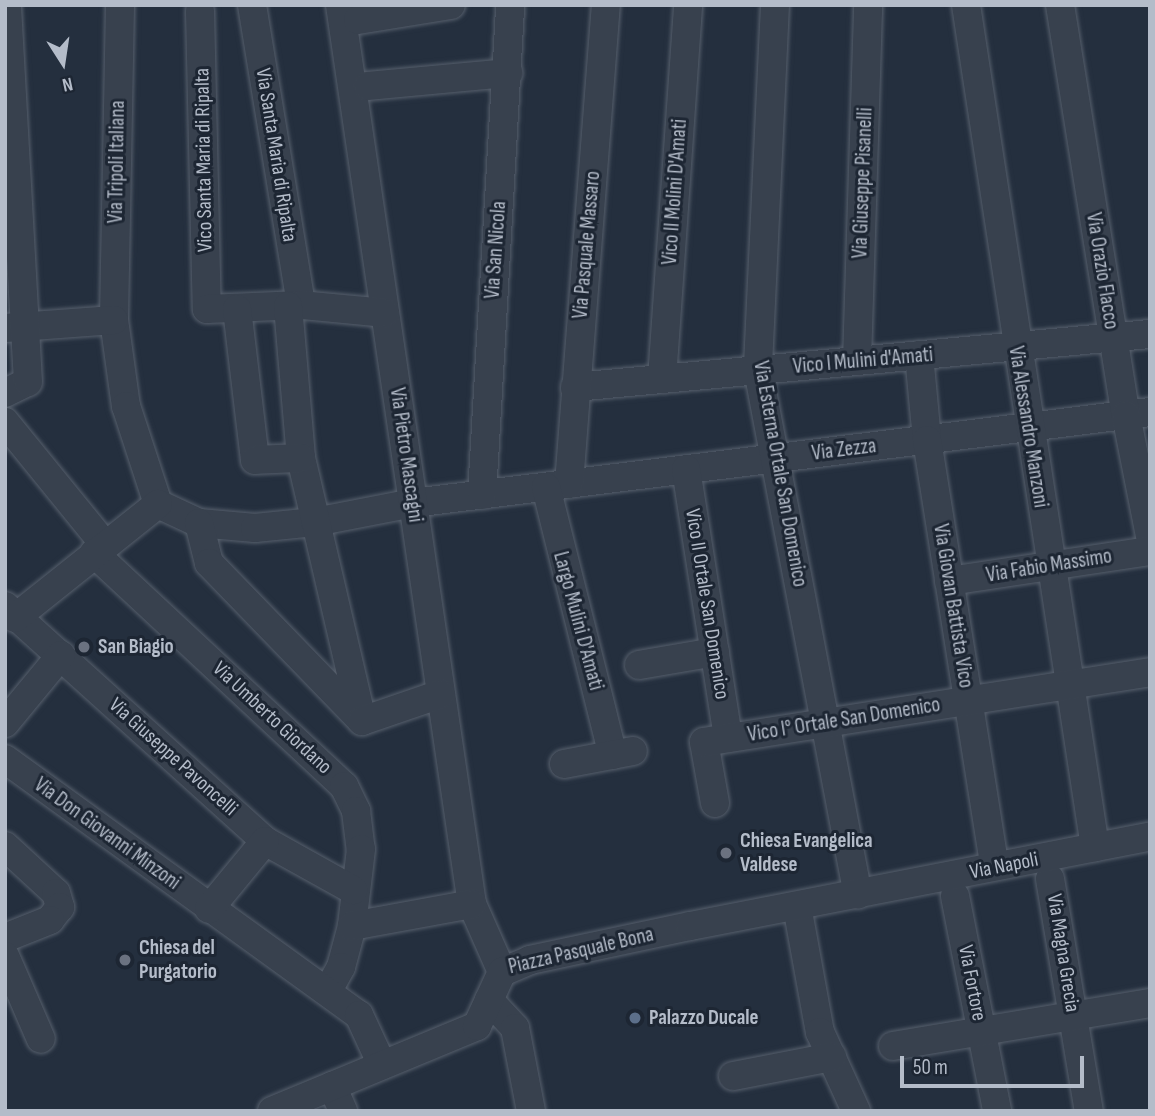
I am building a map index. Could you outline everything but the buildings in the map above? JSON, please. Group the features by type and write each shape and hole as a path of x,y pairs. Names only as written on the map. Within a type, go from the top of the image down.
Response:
{"street":[{"path":"5,393 28,382 15,327 7,5"},
{"name":"Via Tripoli Italiana","path":"120,5 114,320 126,405 158,503"},
{"name":"Via Santa Maria di Ripalta","path":"252,5 294,306 301,458 362,721"},
{"path":"349,12 450,5"},
{"name":"Via San Nicola","path":"482,495 510,5"},
{"name":"Via Pasquale Massaro","path":"557,485 575,387 606,5"},
{"name":"Vico II Molini D'Amati","path":"662,379 688,5"},
{"name":"Via Esterna Ortale San Domenico","path":"775,5 758,370 858,895"},
{"name":"Via Giuseppe Pisanelli","path":"857,361 868,5"},
{"name":"Via Alessandro Manzoni","path":"965,5 1027,427 1095,847"},
{"name":"Via Orazio Flacco","path":"1060,5 1113,337 1138,414 1150,536"},
{"name":"Vico Santa Maria di Ripalta","path":"200,10 207,309 237,309"},
{"name":"Via Pietro Mascagni","path":"349,12 385,313 472,904"},
{"path":"368,86 508,73"},
{"path":"301,458 255,460 237,309 294,306 385,313"},
{"path":"15,327 114,320"},
{"name":"Vico I Mulini d'Amati","path":"575,387 1150,334"},
{"name":"Via Giovan Battista Vico","path":"919,355 927,440 993,855"},
{"name":"Via Zezza","path":"200,523 255,528 315,522 413,503 1138,414"},
{"name":"Via Umberto Giordano","path":"5,422 99,549 344,786 356,811 361,849 353,890 352,926 341,967 328,990"},
{"name":"Vico II Ortale San Domenico","path":"686,470 715,652 715,803"},
{"name":"Largo Mulini D'Amati","path":"557,485 623,753 564,764"},
{"path":"10,612 158,503 200,523 209,563 362,721 441,694"},
{"name":"Via Fabio Massimo","path":"949,581 1150,551"},
{"name":"Via Giuseppe Pavoncelli","path":"10,612 265,841 353,890"},
{"path":"639,665 715,652"},
{"path":"5,723 61,655"},
{"name":"Vico I° Ortale San Domenico","path":"716,741 1150,672"},
{"name":"Via Don Giovanni Minzoni","path":"5,760 209,909 328,990 359,1015 382,1065"},
{"name":"Via Napoli","path":"797,906 1150,836"},
{"path":"209,909 265,841"},
{"path":"5,846 56,894 60,907 50,920 5,938"},
{"name":"Via Magna Grecia","path":"1050,879 1089,1111"},
{"name":"Via Fortore","path":"956,896 997,1111"},
{"path":"352,926 472,904"},
{"name":"Piazza Pasquale Bona","path":"472,904 502,972 530,960 797,906"},
{"path":"797,906 820,1032 856,1111"},
{"path":"5,956 41,1039"},
{"path":"272,1111 337,1098 382,1065 477,1026 502,972"},
{"path":"489,1000 515,1028 531,1111"},
{"path":"893,1046 1150,1003"},
{"path":"733,1076 832,1057"}],"place":[{"name":"San Biagio","path":"84,647"},
{"name":"Chiesa Evangelica Valdese","path":"726,853"},
{"name":"Chiesa del Purgatorio","path":"125,960"},
{"name":"Palazzo Ducale","path":"635,1018"}]}
